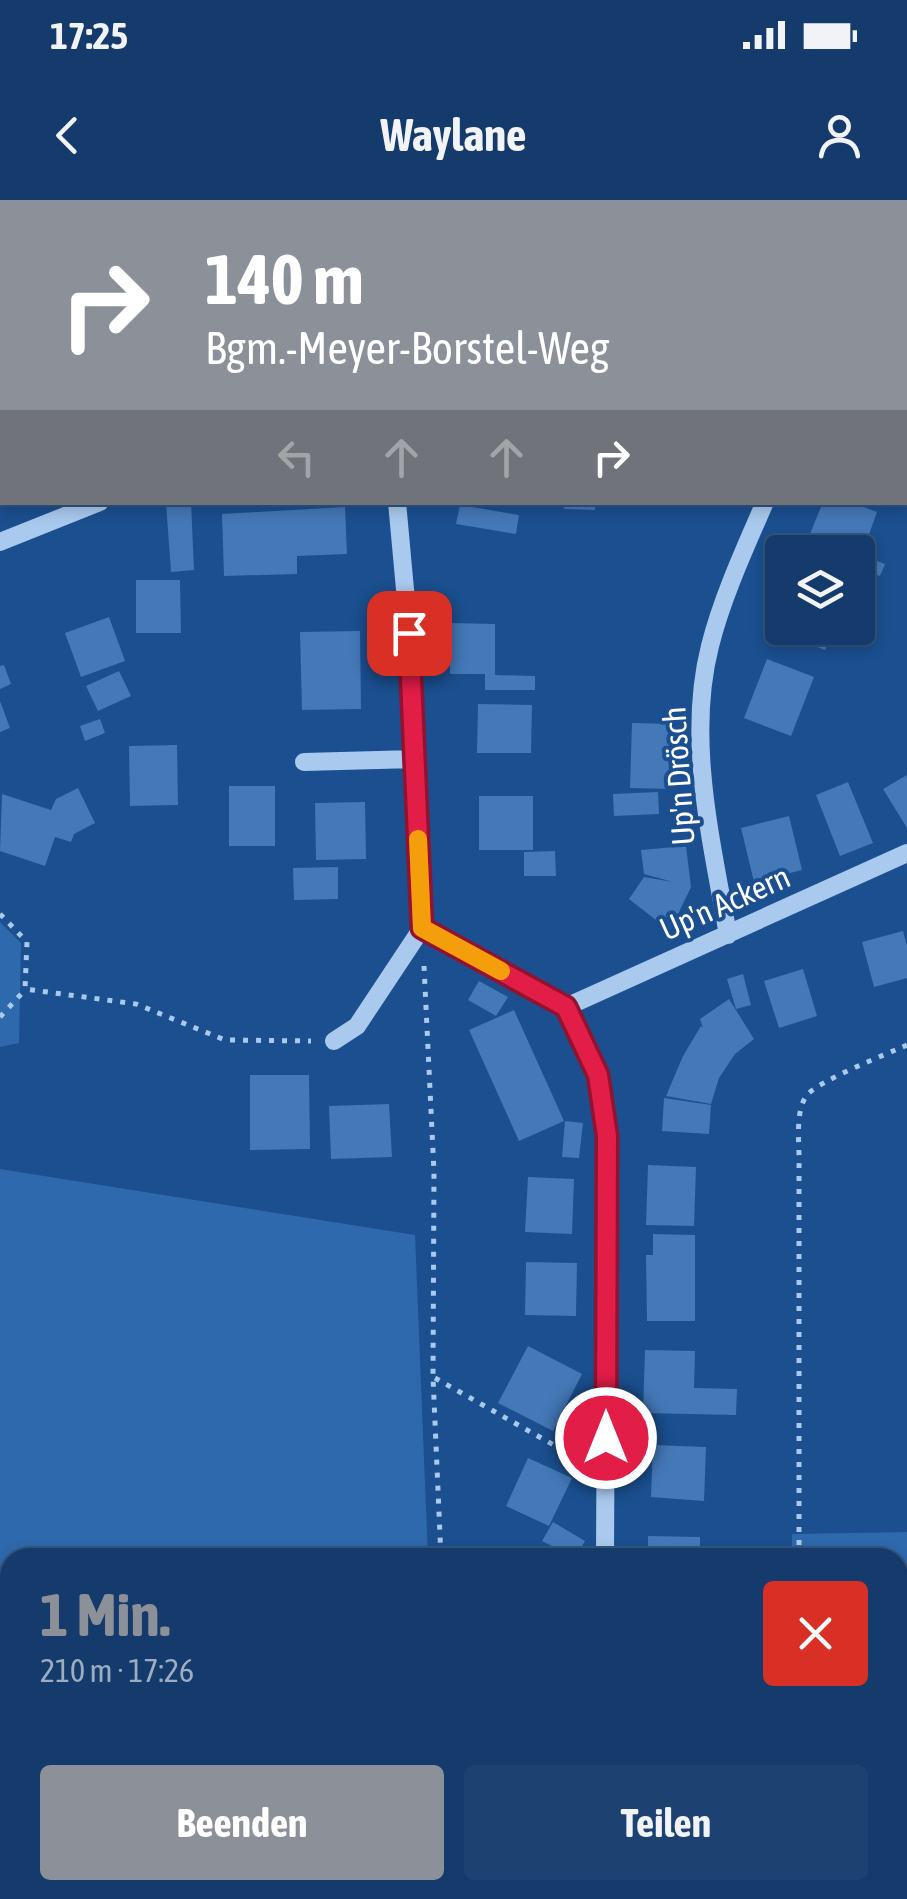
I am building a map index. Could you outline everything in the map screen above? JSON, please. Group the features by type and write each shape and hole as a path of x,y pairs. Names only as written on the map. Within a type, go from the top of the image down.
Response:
{"street":[{"path":"0,542 92,505"},
{"path":"334,1041 358,1026 422,928 409,633 397,505"},
{"name":"Up'n Drösch","path":"728,935 704,798 701,701 710,646 764,505"},
{"path":"304,762 415,759"},
{"name":"Up'n Ackern","path":"566,1007 907,852"},
{"path":"422,928 566,1007 598,1075 607,1136 605,1548"}],"path":[{"path":"0,914 26,942 26,988 0,1017"},
{"path":"422,928 434,1172 433,1377 441,1548"},
{"path":"26,988 136,1004 225,1040 334,1041"},
{"path":"799,1548 802,1108 808,1094 821,1086 907,1045"},
{"path":"433,1377 606,1475"}],"shaded area":[{"path":"0,922 21,943 19,1043 0,1047"},
{"path":"0,1169 415,1235 428,1548 0,1548"},
{"path":"907,1532 907,1548 792,1548 792,1534"}],"building":[{"path":"166,505 191,505 194,570 171,572"},
{"path":"460,505 519,515 516,534 456,524"},
{"path":"564,505 595,505 595,510 564,509"},
{"path":"822,505 859,505 877,512 869,535 813,535"},
{"path":"345,507 347,554 297,556 297,574 224,576 222,514"},
{"path":"875,560 885,564 880,576 875,574"},
{"path":"136,580 180,580 181,633 136,633"},
{"path":"109,617 125,661 81,677 65,633"},
{"path":"450,623 495,624 495,675 535,676 535,690 485,690 485,674 450,674"},
{"path":"360,631 361,709 302,710 300,632"},
{"path":"767,659 814,677 791,736 744,718"},
{"path":"4,665 11,684 0,689 0,666"},
{"path":"119,671 131,696 98,711 86,686"},
{"path":"0,701 10,728 0,732"},
{"path":"478,704 532,705 531,753 477,753"},
{"path":"100,719 105,733 85,741 80,726"},
{"path":"632,723 674,724 671,789 630,788"},
{"path":"177,745 178,805 130,806 129,746"},
{"path":"907,775 907,828 883,789"},
{"path":"848,782 873,843 840,856 816,795"},
{"path":"229,786 275,786 275,846 229,846"},
{"path":"78,788 95,823 74,834 71,842 55,837 45,866 0,851 2,794 51,810 56,799"},
{"path":"658,792 659,814 614,816 613,794"},
{"path":"479,796 533,796 533,850 479,850"},
{"path":"365,802 366,859 316,860 315,803"},
{"path":"789,816 802,870 754,882 741,828"},
{"path":"686,846 691,887 670,931 629,899 644,877 673,882 644,874 641,850"},
{"path":"555,851 556,876 524,876 524,852"},
{"path":"338,867 338,899 294,900 293,868"},
{"path":"903,931 907,978 874,987 862,942"},
{"path":"803,969 817,1016 779,1028 764,981"},
{"path":"743,974 751,1005 736,1009 727,979"},
{"path":"479,981 508,997 496,1016 468,1000"},
{"path":"729,999 754,1039 735,1054 719,1078 711,1104 666,1096 683,1056 703,1028 700,1019"},
{"path":"514,1010 564,1121 519,1141 469,1030"},
{"path":"250,1075 309,1075 310,1149 250,1150"},
{"path":"664,1098 711,1105 709,1134 662,1131"},
{"path":"389,1104 392,1157 331,1159 329,1106"},
{"path":"565,1121 583,1123 579,1158 562,1157"},
{"path":"648,1165 696,1167 694,1226 646,1225"},
{"path":"528,1177 574,1179 572,1234 525,1232"},
{"path":"653,1234 695,1235 695,1321 647,1321 646,1255 653,1255"},
{"path":"526,1262 577,1263 576,1316 525,1315"},
{"path":"528,1346 582,1374 553,1431 498,1403"},
{"path":"645,1350 695,1351 694,1388 737,1389 736,1415 643,1413"},
{"path":"653,1445 706,1447 704,1501 651,1497"},
{"path":"528,1458 572,1478 549,1526 506,1506"},
{"path":"553,1522 585,1541 581,1548 556,1548 542,1541"},
{"path":"648,1536 700,1537 700,1548 648,1548"}],"slow traffic":[{"path":"418,839 422,928 501,971"}],"route":[{"path":"409,633 422,928 566,1007 598,1075 607,1136 606,1438"}]}
